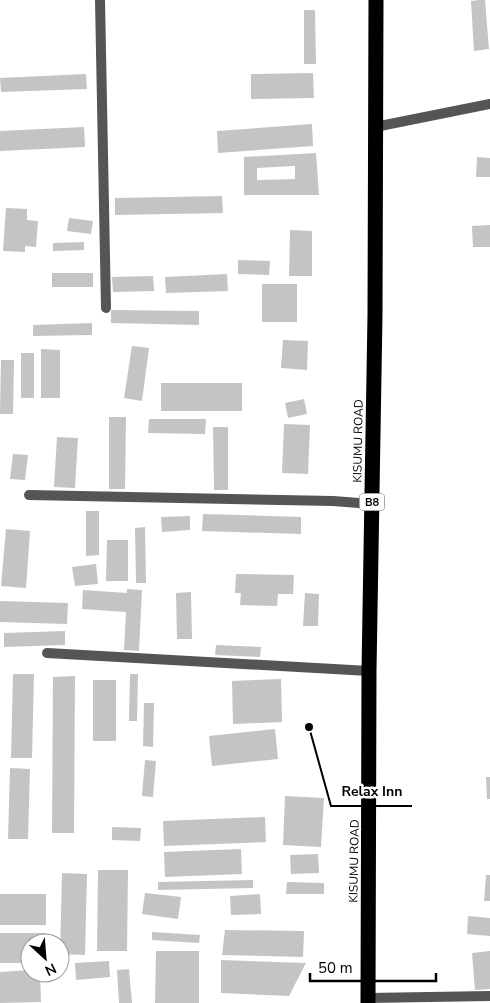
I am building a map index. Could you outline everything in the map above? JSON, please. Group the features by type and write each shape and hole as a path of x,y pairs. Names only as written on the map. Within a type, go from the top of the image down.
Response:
{"highway":[{"name":"KISUMU ROAD","path":"368,1001 369,672 376,0"}],"street":[{"path":"100,0 106,308"},
{"path":"375,127 490,104"},
{"path":"29,495 372,504"},
{"path":"47,653 369,672"},
{"path":"368,1001 490,996"}],"building":[{"path":"485,0 489,49 474,51 471,1"},
{"path":"304,10 315,10 316,64 304,64"},
{"path":"313,73 314,98 251,99 251,74"},
{"path":"86,74 87,89 1,92 0,78"},
{"path":"312,124 313,146 218,153 217,131"},
{"path":"84,127 85,147 0,151 0,131"},
{"path":"316,153 319,195 244,195 244,157","holes":["295,166 295,179 257,180 257,168"]},
{"path":"477,157 490,158 490,177 476,177"},
{"path":"222,196 223,213 115,215 115,198"},
{"path":"6,208 27,209 27,220 38,221 36,247 25,246 25,252 3,251"},
{"path":"69,218 93,221 91,234 67,231"},
{"path":"490,225 490,247 473,247 472,226"},
{"path":"290,230 312,231 312,276 289,276"},
{"path":"84,242 84,250 53,251 53,243"},
{"path":"238,260 270,261 269,275 238,274"},
{"path":"52,273 93,273 93,287 52,287"},
{"path":"227,274 228,291 166,293 165,277"},
{"path":"153,276 154,291 113,292 112,277"},
{"path":"262,284 297,284 297,322 262,322"},
{"path":"111,310 199,311 199,325 111,323"},
{"path":"92,323 92,335 33,336 33,325"},
{"path":"283,340 308,341 307,370 281,368"},
{"path":"132,346 149,348 142,401 124,398"},
{"path":"41,349 60,350 60,398 41,398"},
{"path":"21,353 34,353 34,398 21,398"},
{"path":"1,360 14,360 13,414 0,414"},
{"path":"161,383 242,383 242,411 161,411"},
{"path":"304,399 307,414 288,418 285,403"},
{"path":"109,417 126,417 125,489 109,489"},
{"path":"149,419 206,419 205,434 148,433"},
{"path":"284,424 310,425 308,474 282,473"},
{"path":"213,427 228,427 228,490 214,490"},
{"path":"57,437 78,438 75,488 54,487"},
{"path":"13,454 28,455 25,480 10,479"},
{"path":"86,511 99,511 99,555 86,556"},
{"path":"203,514 301,517 301,534 202,531"},
{"path":"190,516 190,530 162,532 161,517"},
{"path":"145,527 146,583 136,583 135,528"},
{"path":"6,529 30,531 26,588 1,586"},
{"path":"107,540 128,540 128,581 106,581"},
{"path":"96,564 98,584 75,586 72,567"},
{"path":"236,574 294,575 293,594 278,594 277,606 240,605 241,593 235,593"},
{"path":"127,589 142,590 139,651 124,650 126,612 82,609 83,590 127,593"},
{"path":"191,592 192,639 177,639 176,593"},
{"path":"305,593 319,594 318,626 303,626"},
{"path":"0,601 68,603 67,624 0,622"},
{"path":"65,631 65,645 4,647 4,633"},
{"path":"216,645 261,647 260,657 215,655"},
{"path":"13,674 34,674 32,758 11,758"},
{"path":"130,674 138,674 137,721 129,721"},
{"path":"75,676 74,833 52,833 53,677"},
{"path":"281,679 282,722 233,724 232,681"},
{"path":"93,680 116,680 116,741 93,741"},
{"path":"144,703 154,703 153,747 143,746"},
{"path":"275,729 278,759 212,766 209,736"},
{"path":"145,760 156,761 153,797 142,796"},
{"path":"10,768 30,769 28,839 8,839"},
{"path":"486,777 490,777 490,799 487,799"},
{"path":"285,796 324,798 321,847 283,845"},
{"path":"265,817 266,842 164,846 163,821"},
{"path":"112,827 141,828 140,841 112,840"},
{"path":"241,849 242,874 165,877 164,852"},
{"path":"318,854 319,873 291,874 290,855"},
{"path":"98,870 128,870 127,951 97,951"},
{"path":"62,873 87,874 85,955 70,954 70,933 61,933"},
{"path":"486,875 490,875 490,901 484,901"},
{"path":"253,880 253,888 158,890 158,882"},
{"path":"287,882 324,883 324,894 286,894"},
{"path":"145,893 181,897 178,919 142,914"},
{"path":"0,894 46,894 46,925 0,925"},
{"path":"260,894 261,914 231,915 230,896"},
{"path":"468,916 490,918 490,936 467,934"},
{"path":"225,930 304,931 303,957 222,955"},
{"path":"152,932 200,935 199,943 152,940"},
{"path":"0,933 20,933 20,963 0,963"},
{"path":"156,951 199,951 199,1003 155,1003"},
{"path":"490,951 490,989 475,990 472,953"},
{"path":"221,960 306,963 289,996 221,993"},
{"path":"109,961 110,977 76,980 75,963"},
{"path":"129,969 132,1003 119,1003 117,970"},
{"path":"20,971 20,983 40,983 41,1002 0,1003 0,972"}],"place":[{"name":"Relax Inn","path":"309,727"}]}
